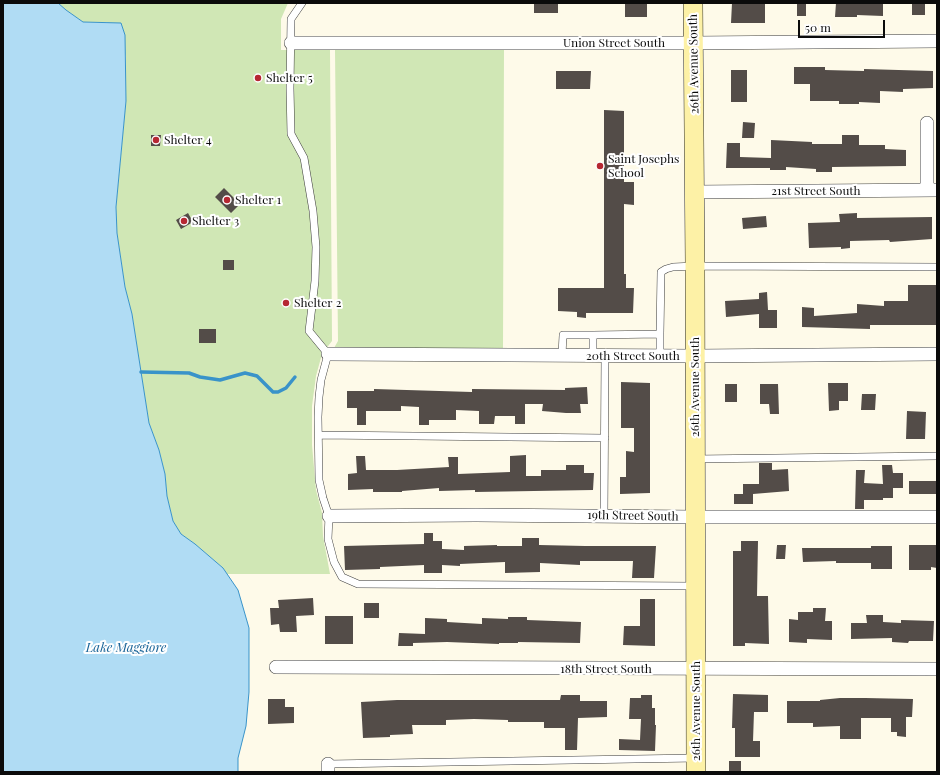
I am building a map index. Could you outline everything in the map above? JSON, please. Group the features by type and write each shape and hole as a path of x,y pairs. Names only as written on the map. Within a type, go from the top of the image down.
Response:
{"street":[{"name":"26th Avenue South","path":"693,3 696,765"},
{"name":"Union Street South","path":"291,43 693,43 937,41"},
{"path":"928,123 932,190"},
{"name":"21st Street South","path":"694,192 932,190"},
{"name":"20th Street South","path":"328,354 599,356 937,354"},
{"name":"19th Street South","path":"329,516 937,517"},
{"name":"18th Street South","path":"276,667 937,669"}],"lane":[{"path":"302,3 291,19 291,134 304,158 310,188 316,247 315,281 309,331 328,354 321,380 319,397 318,417 320,480 329,516 328,539 334,562 342,577 358,584 696,586"},
{"path":"660,356 661,272 666,269 673,267 695,266 937,267"},
{"path":"562,355 563,335 660,334"},
{"path":"593,335 599,356 605,438 604,516"},
{"path":"319,434 605,438"},
{"path":"695,459 937,456"},
{"path":"328,768 696,765"}],"green space":[{"path":"58,3 288,3 281,19 281,50 330,50 332,341 322,354 316,376 312,406 312,445 316,490 322,513 323,536 330,574 227,574 223,568 181,534 173,521 167,496 165,474 159,450 149,423 132,314 125,287 117,233 116,207 126,101 126,56 107,22 83,22"},
{"path":"504,47 503,349 334,348 338,341 335,50 333,48"}],"water":[{"name":"Lake Maggiore","path":"3,3 58,3 83,22 121,23 125,35 126,101 116,207 117,233 125,287 132,314 149,423 159,450 165,474 167,496 173,521 181,534 223,568 238,590 249,628 249,692 246,726 238,758 238,772 3,772"}],"building":[{"path":"534,3 558,3 558,13 534,13"},
{"path":"625,3 647,3 647,17 625,17"},
{"path":"732,3 765,3 765,23 731,23"},
{"path":"797,3 806,3 806,16 797,16"},
{"path":"836,3 883,3 883,16 857,15 857,17 835,17"},
{"path":"912,3 925,3 925,15 912,15"},
{"path":"794,67 825,67 825,70 864,71 864,69 933,71 933,88 903,89 903,92 880,91 880,103 859,102 859,104 839,104 839,101 810,101 810,84 794,84"},
{"path":"731,70 747,70 747,102 731,102"},
{"path":"556,71 591,71 590,89 556,89"},
{"path":"604,110 624,111 624,182 634,182 634,205 624,204 624,274 626,274 626,288 634,288 633,313 586,313 586,318 577,317 577,312 558,311 558,288 604,288"},
{"path":"743,122 755,123 754,138 742,138"},
{"name":"Shelter 4","path":"151,135 161,135 160,146 151,146"},
{"path":"842,135 859,135 859,145 885,145 885,149 906,150 906,166 832,167 832,172 816,172 816,169 786,167 786,170 770,170 770,168 726,168 727,143 740,143 740,157 771,158 771,140 812,142 812,144 842,144"},
{"name":"Shelter 1","path":"224,188 240,204 231,213 215,197"},
{"name":"Shelter 3","path":"188,213 193,222 181,229 176,220"},
{"path":"857,213 857,218 932,217 932,239 890,242 889,240 850,241 850,248 809,248 808,223 840,222 839,214"},
{"path":"766,216 767,227 743,229 742,218"},
{"path":"223,260 234,260 234,270 223,270"},
{"path":"908,285 937,285 937,325 870,325 870,329 802,327 802,307 814,308 814,316 857,313 857,304 884,306 884,301 908,301"},
{"path":"767,292 768,310 777,310 777,328 759,328 759,314 726,317 725,301 759,299 759,293"},
{"path":"199,329 216,329 216,343 199,343"},
{"path":"621,382 650,383 650,493 620,494 620,477 626,477 626,451 634,452 634,428 621,428"},
{"path":"828,383 848,383 848,401 839,401 839,410 829,411"},
{"path":"725,384 737,384 737,402 725,402"},
{"path":"760,384 778,384 779,414 770,414 769,404 760,404"},
{"path":"587,387 588,404 580,404 581,413 542,411 543,404 525,404 525,424 515,424 515,416 495,416 494,424 479,424 479,411 456,410 456,420 429,420 429,425 419,425 419,407 401,406 401,411 366,411 366,425 357,425 357,408 347,408 347,391 374,391 374,389 472,392 472,389 565,390 565,388"},
{"path":"862,394 876,394 875,410 861,410"},
{"path":"907,411 926,412 925,439 906,439"},
{"path":"526,455 526,476 541,476 541,470 566,470 566,465 584,465 584,473 594,473 593,490 475,492 475,490 439,491 439,488 402,492 373,492 373,489 348,490 348,474 357,473 356,456 365,456 366,470 449,467 448,457 458,457 458,474 510,472 510,456"},
{"path":"759,463 772,463 772,470 788,469 789,491 753,494 753,504 734,504 734,494 743,494 743,484 759,484"},
{"path":"882,465 892,465 893,473 903,473 903,488 893,488 893,498 883,498 883,500 864,500 864,509 855,509 856,470 865,470 864,483 883,484"},
{"path":"909,481 937,481 937,494 909,494"},
{"path":"424,533 433,533 433,541 442,541 442,549 464,550 464,546 522,546 522,538 539,538 539,545 656,546 654,578 632,578 633,561 580,561 580,565 540,563 540,572 505,573 505,562 460,564 460,566 442,565 442,573 424,573 424,565 380,567 380,569 345,570 344,546 424,544"},
{"path":"741,541 758,541 757,596 768,596 769,644 745,643 745,646 733,646 733,551 741,551"},
{"path":"777,545 786,545 785,559 776,559"},
{"path":"909,545 937,545 937,568 931,567 931,570 909,570"},
{"path":"871,546 892,546 892,569 871,569 871,563 836,563 836,561 803,562 802,548 871,548"},
{"path":"313,598 314,615 296,616 297,632 280,632 279,624 271,625 270,608 279,608 278,600"},
{"path":"640,599 655,599 655,646 623,645 624,626 640,626"},
{"path":"364,603 379,603 379,618 364,618"},
{"path":"813,608 826,608 825,621 832,621 832,640 807,639 807,643 789,642 789,619 798,620 798,612 813,612"},
{"path":"866,615 883,615 883,622 901,623 901,620 934,621 933,641 909,641 908,643 892,642 892,638 851,639 851,623 867,623"},
{"path":"325,616 353,616 353,644 325,644"},
{"path":"508,617 527,617 527,620 581,622 580,643 518,642 499,644 447,642 413,643 413,646 398,646 399,633 425,634 425,618 447,619 447,622 482,624 482,618 508,619"},
{"path":"733,694 768,695 768,712 754,712 753,741 760,741 760,757 735,757 735,728 732,728"},
{"path":"561,695 580,695 580,701 607,701 607,717 578,718 577,750 565,750 565,728 544,728 544,722 508,722 508,720 474,719 446,720 446,725 412,725 413,734 363,738 361,702 397,700 560,700"},
{"path":"641,695 652,695 652,708 655,708 656,725 655,751 619,750 619,739 640,740 641,719 629,719 630,698 641,698"},
{"path":"840,698 913,699 912,717 906,717 906,737 897,736 897,732 891,732 891,718 861,718 861,739 840,739 840,726 813,727 813,723 787,723 787,701 820,701"},
{"path":"268,699 285,699 285,707 294,707 294,723 268,724"},
{"path":"729,761 741,761 741,772 729,772"}],"waterway":[{"path":"141,372 189,373 200,377 220,380 245,373 257,376 273,392 278,392 286,388 295,377"}],"place":[{"name":"Shelter 5","path":"258,78"},
{"name":"Shelter 4","path":"156,140"},
{"name":"Saint Josephs School","path":"600,166"},
{"name":"Shelter 1","path":"227,200"},
{"name":"Shelter 3","path":"184,221"},
{"name":"Shelter 2","path":"286,303"}]}
